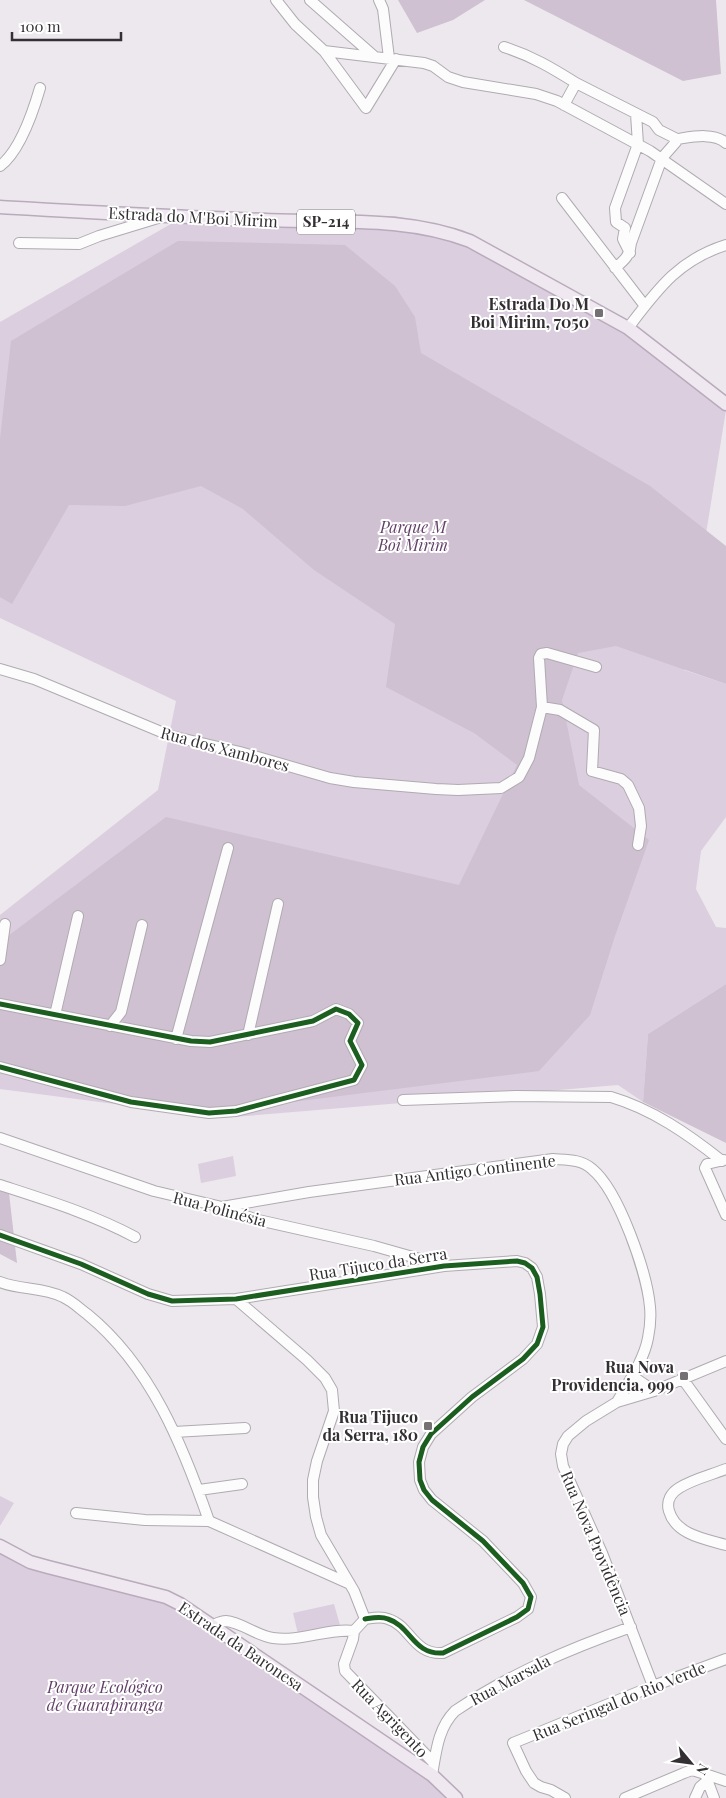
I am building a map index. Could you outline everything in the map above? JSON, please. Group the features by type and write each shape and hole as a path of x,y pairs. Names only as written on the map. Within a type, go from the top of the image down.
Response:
{"main road":[{"name":"Estrada do M'Boi Mirim","path":"0,207 163,216 393,223 446,233 470,241 628,328 726,404"},
{"name":"Estrada da Baronesa","path":"0,1546 30,1562 166,1598 180,1604 433,1769 456,1798"}],"street":[{"path":"276,0 295,24 324,51 366,108 392,59 383,9 379,0"},
{"path":"310,0 375,57"},
{"path":"504,47 527,54 546,64 576,83 652,122 659,130 677,139 702,136 723,140 726,144"},
{"path":"324,51 424,63 433,66 448,77 463,82 546,96 662,158 726,204"},
{"path":"564,105 576,83"},
{"path":"0,166 7,161 31,118 40,88"},
{"path":"630,253 623,239 625,228 616,222 615,208 638,144 636,114"},
{"path":"615,268 630,253 631,243 662,158 677,139"},
{"path":"562,198 645,306"},
{"path":"19,243 79,244 163,216"},
{"path":"628,328 645,306 684,264 700,255 726,245"},
{"name":"Rua dos Xambores","path":"0,669 34,679 171,736 240,752 330,778 436,790 458,790 501,788 519,777 529,758 542,707 539,658 542,654 547,653 596,667"},
{"path":"542,707 560,710 594,730 592,771 621,780 628,785 639,808 641,826 638,844"},
{"path":"176,1038 228,848"},
{"path":"248,1034 278,904"},
{"path":"55,1015 78,916"},
{"path":"0,960 5,924"},
{"path":"110,1026 121,1012 142,925"},
{"path":"0,1004 176,1038 210,1042 313,1021 336,1009 349,1014 358,1023 350,1041 362,1064 354,1080 236,1112 208,1113 131,1102 0,1067"},
{"path":"403,1100 516,1096 611,1097 626,1101 674,1126 724,1160"},
{"name":"Rua Polinésia","path":"0,1138 154,1191 222,1207 254,1219 374,1246 444,1266"},
{"name":"Rua Antigo Continente","path":"222,1207 406,1178 552,1159 574,1160 584,1164 602,1179 625,1220 646,1283 650,1308 648,1340 632,1376 617,1402"},
{"path":"724,1160 710,1163 705,1168 726,1215"},
{"path":"0,1185 86,1214 111,1224 135,1237"},
{"path":"254,1219 264,1199"},
{"name":"Rua Tijuco da Serra","path":"0,1235 81,1264 160,1299 172,1301 236,1300 444,1266 517,1261 525,1263 532,1268 537,1277 543,1327 538,1344 524,1359 472,1397 431,1434 424,1447 420,1462 420,1480 424,1490 432,1500 483,1541 523,1583 531,1598 528,1609 522,1615 442,1653 436,1654 423,1650 395,1621 386,1618 365,1619"},
{"path":"0,1282 9,1286 47,1291 62,1296 107,1330 136,1366 160,1404 199,1490 209,1521"},
{"path":"236,1300 307,1360 325,1378 332,1390 334,1410 317,1461 313,1480 313,1498 321,1535 350,1584 365,1619"},
{"name":"Rua Nova Providência","path":"653,1686 602,1553 562,1466 561,1454 563,1444 575,1430 617,1402 654,1391 726,1361"},
{"path":"632,1376 654,1391"},
{"path":"682,1378 726,1439"},
{"path":"174,1432 245,1428"},
{"path":"726,1469 679,1488 672,1495 668,1507 671,1519 684,1531 726,1545"},
{"path":"199,1490 242,1484"},
{"path":"76,1514 145,1520 209,1521 350,1584"},
{"name":"Rua Agrigento","path":"365,1619 354,1631 344,1664 346,1673 433,1769"},
{"path":"211,1626 219,1622 228,1621 265,1637 288,1639 299,1639 333,1631 354,1631"},
{"name":"Rua Marsala","path":"433,1769 442,1728 455,1711 519,1672 557,1655 632,1628"},
{"name":"Rua Seringal do Rio Verde","path":"565,1798 551,1790 537,1786 531,1781 513,1743 653,1686 726,1659"},
{"path":"624,1798 692,1770 706,1777 726,1781"},
{"path":"695,1798 706,1777"},
{"path":"706,1777 714,1798"}],"green space":[{"path":"398,0 485,0 453,20 417,33"},
{"path":"524,0 716,0 721,74 683,81"},
{"name":"Parque M Boi Mirim","path":"395,216 463,230 628,328 726,410 684,670 726,684 726,817 701,851 696,889 716,927 726,928 726,984 648,1034 643,1102 618,1085 222,1118 0,1089 0,915 158,790 176,701 0,618 0,322 183,217"},
{"name":"Parque M Boi Mirim","path":"178,241 345,245 395,286 415,317 421,353 650,486 726,546 726,684 616,646 578,653 562,700 579,785 649,840 615,936 590,1015 539,1071 236,1109 207,1110 0,1072 0,942 166,817 459,885 517,765 474,733 386,687 395,624 314,570 243,509 201,486 125,506 69,505 12,604 0,597 0,439 11,341"},
{"path":"726,984 726,1143 643,1102 648,1034"},
{"path":"233,1156 236,1176 201,1183 198,1164"},
{"path":"0,1179 8,1184 17,1263 0,1254"},
{"path":"0,1496 14,1503 0,1526"},
{"name":"Parque Ecológico de Guarapiranga","path":"0,1552 29,1569 180,1607 416,1767 449,1798 0,1798"},
{"path":"334,1604 340,1625 298,1634 293,1613"}],"cycle path":[{"path":"0,1004 191,1041 210,1042 313,1021 336,1009 349,1014 358,1023 350,1041 362,1065 354,1080 236,1111 209,1113 131,1102 0,1067"},
{"path":"0,1235 81,1264 148,1294 172,1301 236,1299 444,1266 517,1261 525,1263 532,1268 537,1277 543,1327 537,1344 523,1359 472,1397 431,1434 423,1447 419,1462 420,1480 424,1490 432,1500 483,1541 523,1583 531,1597 528,1609 517,1617 443,1653 425,1650 402,1628 388,1619 379,1617 365,1619"}],"place":[{"name":"Estrada Do M Boi Mirim, 7050","path":"599,313"},
{"name":"Rua Nova Providencia, 999","path":"684,1376"},
{"name":"Rua Tijuco da Serra, 180","path":"428,1426"}]}
